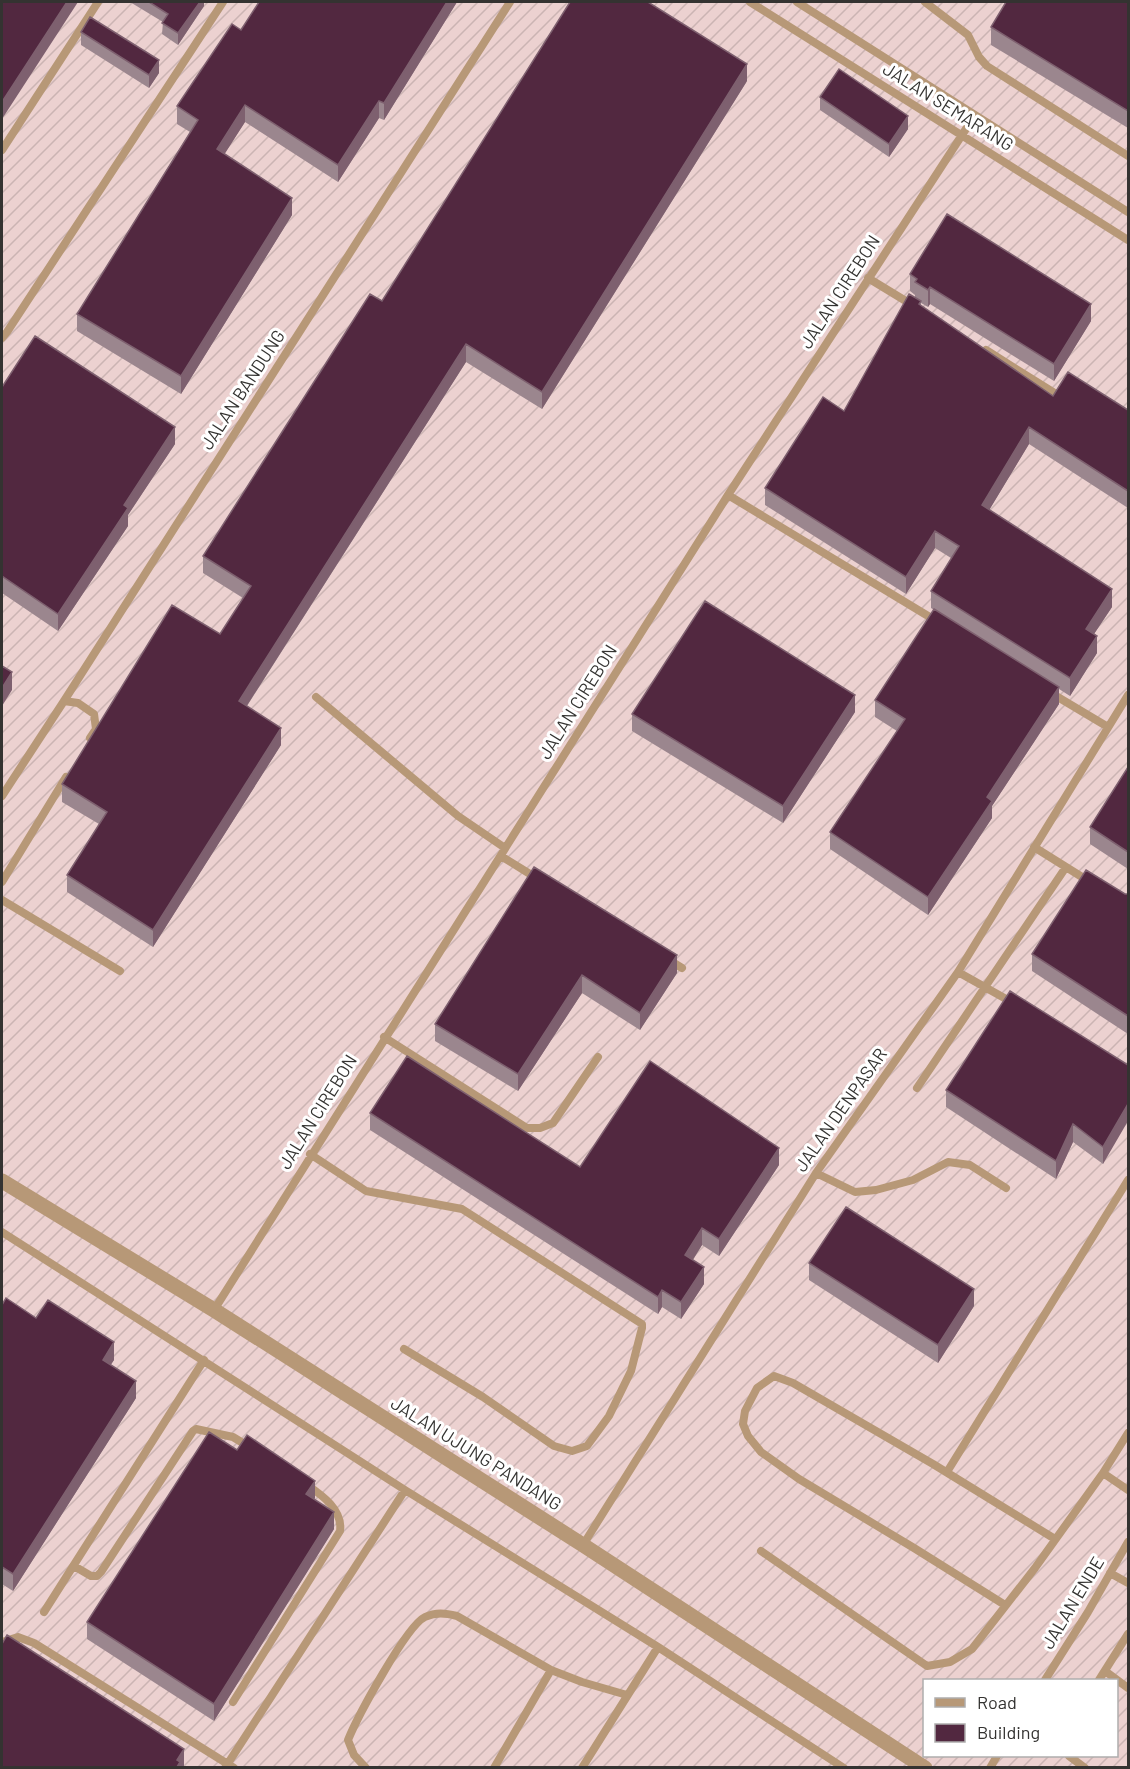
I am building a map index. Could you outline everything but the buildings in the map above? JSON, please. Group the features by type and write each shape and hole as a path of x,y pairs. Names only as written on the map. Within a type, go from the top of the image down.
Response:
{"street":[{"name":"JALAN UJUNG PANDANG","path":"2,1181 214,1310 583,1545 925,1767"}],"lane":[{"path":"2,150 98,2"},
{"path":"2,338 223,2"},
{"name":"JALAN BANDUNG","path":"2,796 510,2"},
{"name":"JALAN SEMARANG","path":"750,2 1128,240"},
{"name":"JALAN SEMARANG","path":"797,2 1128,212"},
{"path":"925,2 968,34 979,57 987,66 1128,156"},
{"name":"JALAN CIREBON","path":"214,1310 384,1037 728,495 975,114"},
{"path":"868,278 923,312"},
{"path":"980,346 1056,394"},
{"path":"728,495 947,627"},
{"path":"1042,688 1108,727"},
{"name":"JALAN DENPASAR","path":"583,1545 816,1173 958,972 1128,695"},
{"path":"316,697 458,816 551,887"},
{"path":"64,701 78,703 94,714 96,729 83,750"},
{"path":"2,882 71,770"},
{"path":"1034,847 1102,889"},
{"path":"917,1088 1066,867"},
{"path":"2,900 120,971"},
{"path":"662,956 682,968"},
{"path":"958,972 986,986 1024,1010"},
{"path":"384,1037 527,1128 540,1128 553,1123 598,1057"},
{"path":"310,1155 366,1191 462,1209 642,1324 631,1371 609,1416 587,1446 572,1451 554,1446 483,1397 404,1349"},
{"path":"816,1173 855,1192 876,1190 913,1180 948,1162 970,1165 1006,1188"},
{"path":"947,1472 1128,1180"},
{"path":"2,1232 844,1767"},
{"path":"44,1612 204,1360"},
{"path":"1005,1605 799,1479 761,1452 748,1436 743,1424 745,1411 758,1388 774,1376 793,1383 947,1472 1055,1539"},
{"path":"74,1566 91,1576 99,1574 193,1431 233,1437 256,1451"},
{"path":"761,1551 927,1666 951,1662 972,1649 995,1621 1103,1473 1128,1433"},
{"path":"1103,1473 1128,1490"},
{"path":"233,1702 340,1531 340,1523 328,1500 296,1477"},
{"path":"2,1642 18,1637 34,1643 229,1766 405,1490"},
{"name":"JALAN ENDE","path":"1046,1679 1128,1542"},
{"path":"1110,1573 1128,1583"},
{"path":"366,1767 354,1755 348,1740 356,1721 407,1635 423,1618 442,1612 457,1616 551,1670 627,1695"},
{"path":"1100,1679 1128,1634"},
{"path":"582,1767 658,1647"},
{"path":"494,1767 551,1670"},
{"path":"1104,1671 1115,1679"},
{"path":"1072,1757 1085,1767"}],"shaded area":[{"path":"2,2 1128,2 1128,1767 2,1768"}]}
